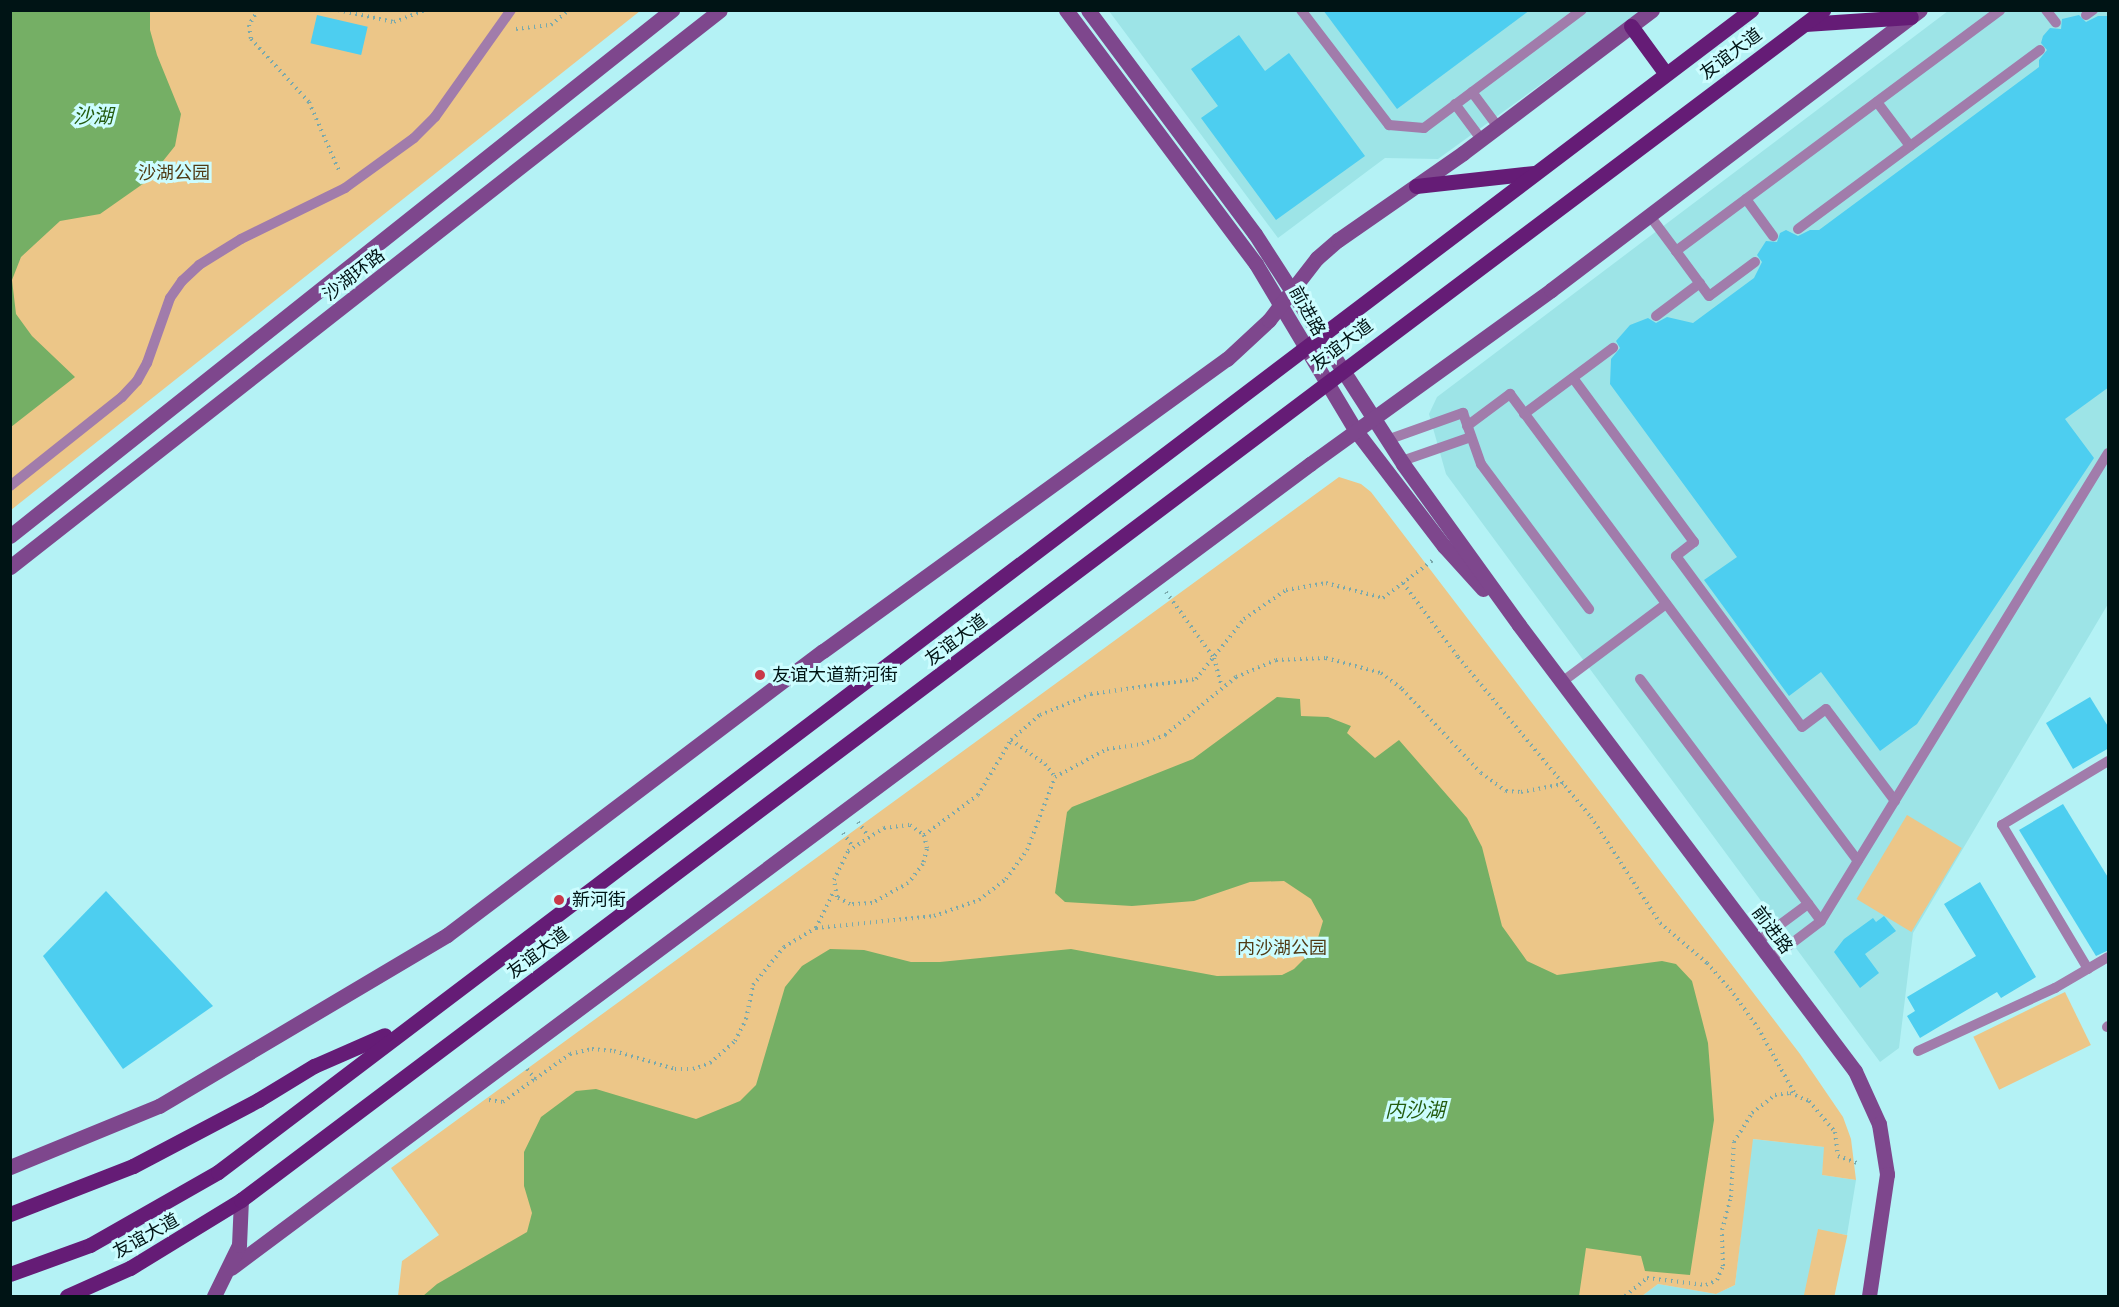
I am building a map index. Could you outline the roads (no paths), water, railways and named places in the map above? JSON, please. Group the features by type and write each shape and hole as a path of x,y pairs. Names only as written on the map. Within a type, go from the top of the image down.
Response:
{"main road":[{"name":"沙湖环路","path":"10,536 672,10"},
{"name":"沙湖环路","path":"10,567 720,10"},
{"name":"前进路","path":"1066,10 1281,303 1304,346 1356,431 1444,546 1519,625"},
{"name":"前进路","path":"1088,10 1293,290 1387,440 1519,625 1855,1071 1880,1124 1887,1174 1869,1296"},
{"path":"10,1167 174,1098 431,946 823,651 1227,360 1254,336 1317,258 1338,240 1498,127 1652,10"},
{"name":"友谊大道","path":"10,1274 90,1245 188,1193 1304,346 1751,10"},
{"name":"友谊大道","path":"67,1296 130,1269 241,1200 1037,603 1326,381 1823,10"},
{"path":"1805,24 1916,14"},
{"path":"231,1268 1356,431 1650,216 1916,14"},
{"path":"1631,26 1666,74"},
{"path":"1416,186 1534,173"},
{"path":"10,1214 133,1166 250,1105 314,1066 407,1026"},
{"path":"214,1296 231,1268 242,1226 241,1200"}],"lane":[{"path":"10,486 123,397 147,363 170,298 199,265 241,239 345,188 406,145 435,117 511,10"},
{"path":"1301,10 1389,125 1424,128 1582,10"},
{"path":"1676,251 2000,10"},
{"path":"2046,10 2056,23"},
{"path":"1798,230 2040,50"},
{"path":"1472,92 1498,127"},
{"path":"1877,102 1910,147"},
{"path":"1455,104 1480,139"},
{"path":"1746,200 1773,236"},
{"path":"1650,216 1709,296 1755,262"},
{"path":"1656,316 1700,283"},
{"path":"1524,414 1613,348"},
{"path":"1573,378 1694,542 1676,556 1802,727 1826,709 1895,801"},
{"path":"1467,426 1510,394 1858,861"},
{"path":"1387,440 1463,413 1481,464 1589,609"},
{"path":"1402,461 1471,437"},
{"path":"1771,959 1821,921 2109,453"},
{"path":"1562,682 1666,604"},
{"path":"1640,678 1821,921"},
{"path":"2088,969 2002,825 2109,761"},
{"path":"1757,942 1808,904"},
{"path":"1918,1051 2109,957"}],"water":[{"name":"沙湖","path":"11,10 150,11 150,30 157,55 181,114 175,146 147,181 100,214 60,221 21,257 12,280 16,314 32,336 75,377 11,427"},
{"name":"内沙湖","path":"1277,697 1300,699 1301,716 1328,717 1351,726 1347,733 1375,758 1399,740 1467,818 1482,847 1502,926 1527,961 1557,975 1662,961 1676,964 1692,981 1708,1043 1714,1120 1690,1275 1645,1271 1641,1256 1586,1248 1579,1296 423,1296 437,1284 527,1232 532,1213 524,1186 524,1152 541,1117 576,1091 596,1089 696,1119 740,1101 756,1085 785,987 802,966 830,949 864,950 911,962 940,962 1071,949 1217,976 1282,975 1294,969 1315,948 1323,921 1311,899 1284,881 1250,882 1194,901 1132,906 1065,902 1055,893 1067,812 1072,807 1193,759"}],"place":[{"name":"友谊大道新河街","path":"760,675"},
{"name":"新河街","path":"559,900"}],"park label":[{"name":"沙湖公园","path":"174,173"},
{"name":"内沙湖公园","path":"1282,948"}]}
